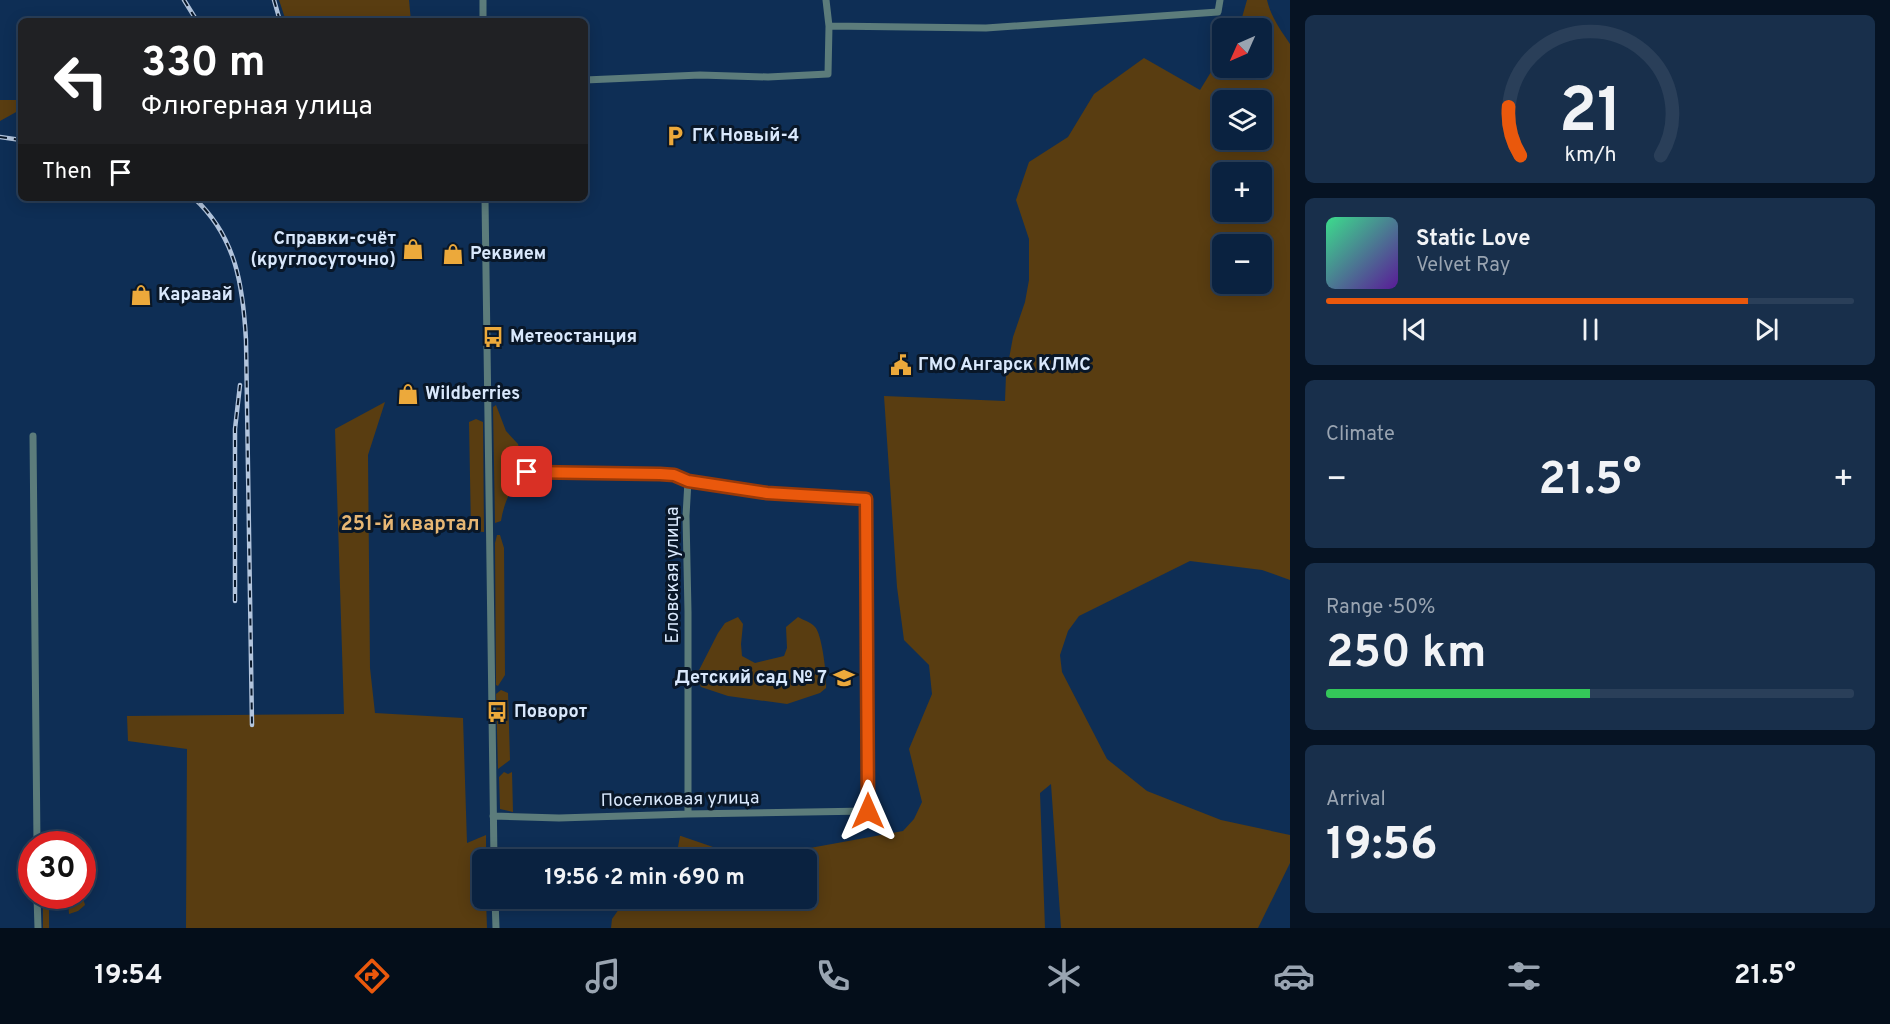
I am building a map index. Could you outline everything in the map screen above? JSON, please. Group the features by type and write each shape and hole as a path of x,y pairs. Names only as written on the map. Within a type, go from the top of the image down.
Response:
{"street":[{"path":"483,0 483,18"},
{"path":"588,80 700,75 768,77 828,74 829,26 825,0"},
{"path":"829,26 986,28 1218,12 1220,0"},
{"path":"485,201 494,849"},
{"path":"33,436 36,831"},
{"path":"527,472 646,473 674,475 688,481"},
{"name":"Поселковая улица","path":"493,816 559,818 868,811 866,499 767,493 688,481"},
{"name":"Еловская улица","path":"688,481 686,516 688,814"},
{"path":"37,909 38,928"},
{"path":"495,909 496,928"}],"shaded area":[{"path":"279,0 409,0 411,18 285,18"},
{"path":"1247,0 1267,0 1273,17 1290,44 1290,580 1262,570 1190,561 1079,616 1068,631 1060,655 1062,672 1107,759 1147,791 1221,820 1290,835 1290,863 1258,928 1061,928 1051,784 1040,793 1045,928 611,928 612,919 619,909 817,909 817,849 804,849 903,831 914,819 922,802 909,749 932,694 929,665 904,640 897,587 884,396 1005,401 1006,375 1013,337 1025,302 1029,280 1029,239 1016,200 1029,162 1068,137 1094,94 1144,58 1200,90 1212,70 1212,78 1272,78 1272,18 1242,18"},
{"path":"0,100 18,100 18,111 0,121"},
{"path":"385,402 368,455 370,668 375,713 463,718 467,843 486,835 486,849 472,849 472,909 486,909 487,928 186,928 187,749 128,741 127,716 344,714 335,429"},
{"path":"496,405 506,431 518,444 525,470 510,494 501,521 495,523 493,407"},
{"path":"476,419 483,422 484,532 471,531 469,422"},
{"path":"497,535 500,535 504,548 505,675 498,686 496,685 495,543"},
{"path":"738,617 743,624 742,656 755,663 784,656 787,648 786,627 798,617 813,625 818,631 822,646 826,688 820,693 787,704 728,696 701,687 696,676 718,633 725,623"},
{"path":"501,690 508,693 510,760 498,769 496,694"},
{"path":"504,772 508,774 512,772 513,812 500,809 499,777"},
{"path":"680,836 718,849 678,849"},
{"path":"43,909 49,909 49,928 43,928"},
{"path":"69,909 80,909 78,911 69,914"}],"railway":[{"path":"184,0 195,18"},
{"path":"274,0 279,18"},
{"path":"0,137 18,140"},
{"path":"197,201 208,213 228,246 235,263 243,300 246,340 252,725"},
{"path":"235,601 235,429 240,385"}],"place":[{"name":"ГК Новый-4","path":"675,136"},
{"name":"Справки-счёт (круглосуточно)","path":"413,249"},
{"name":"Реквием","path":"453,254"},
{"name":"Каравай","path":"141,295"},
{"name":"Метеостанция","path":"493,337"},
{"name":"ГМО Ангарск КЛМС","path":"901,365"},
{"name":"Wildberries","path":"408,394"},
{"name":"Детский сад № 7","path":"844,678"},
{"name":"Поворот","path":"497,712"}],"district":[{"name":"251-й квартал","path":"410,525"}],"route":[{"path":"527,472 674,475 688,481 767,493 866,499 868,811"}]}
